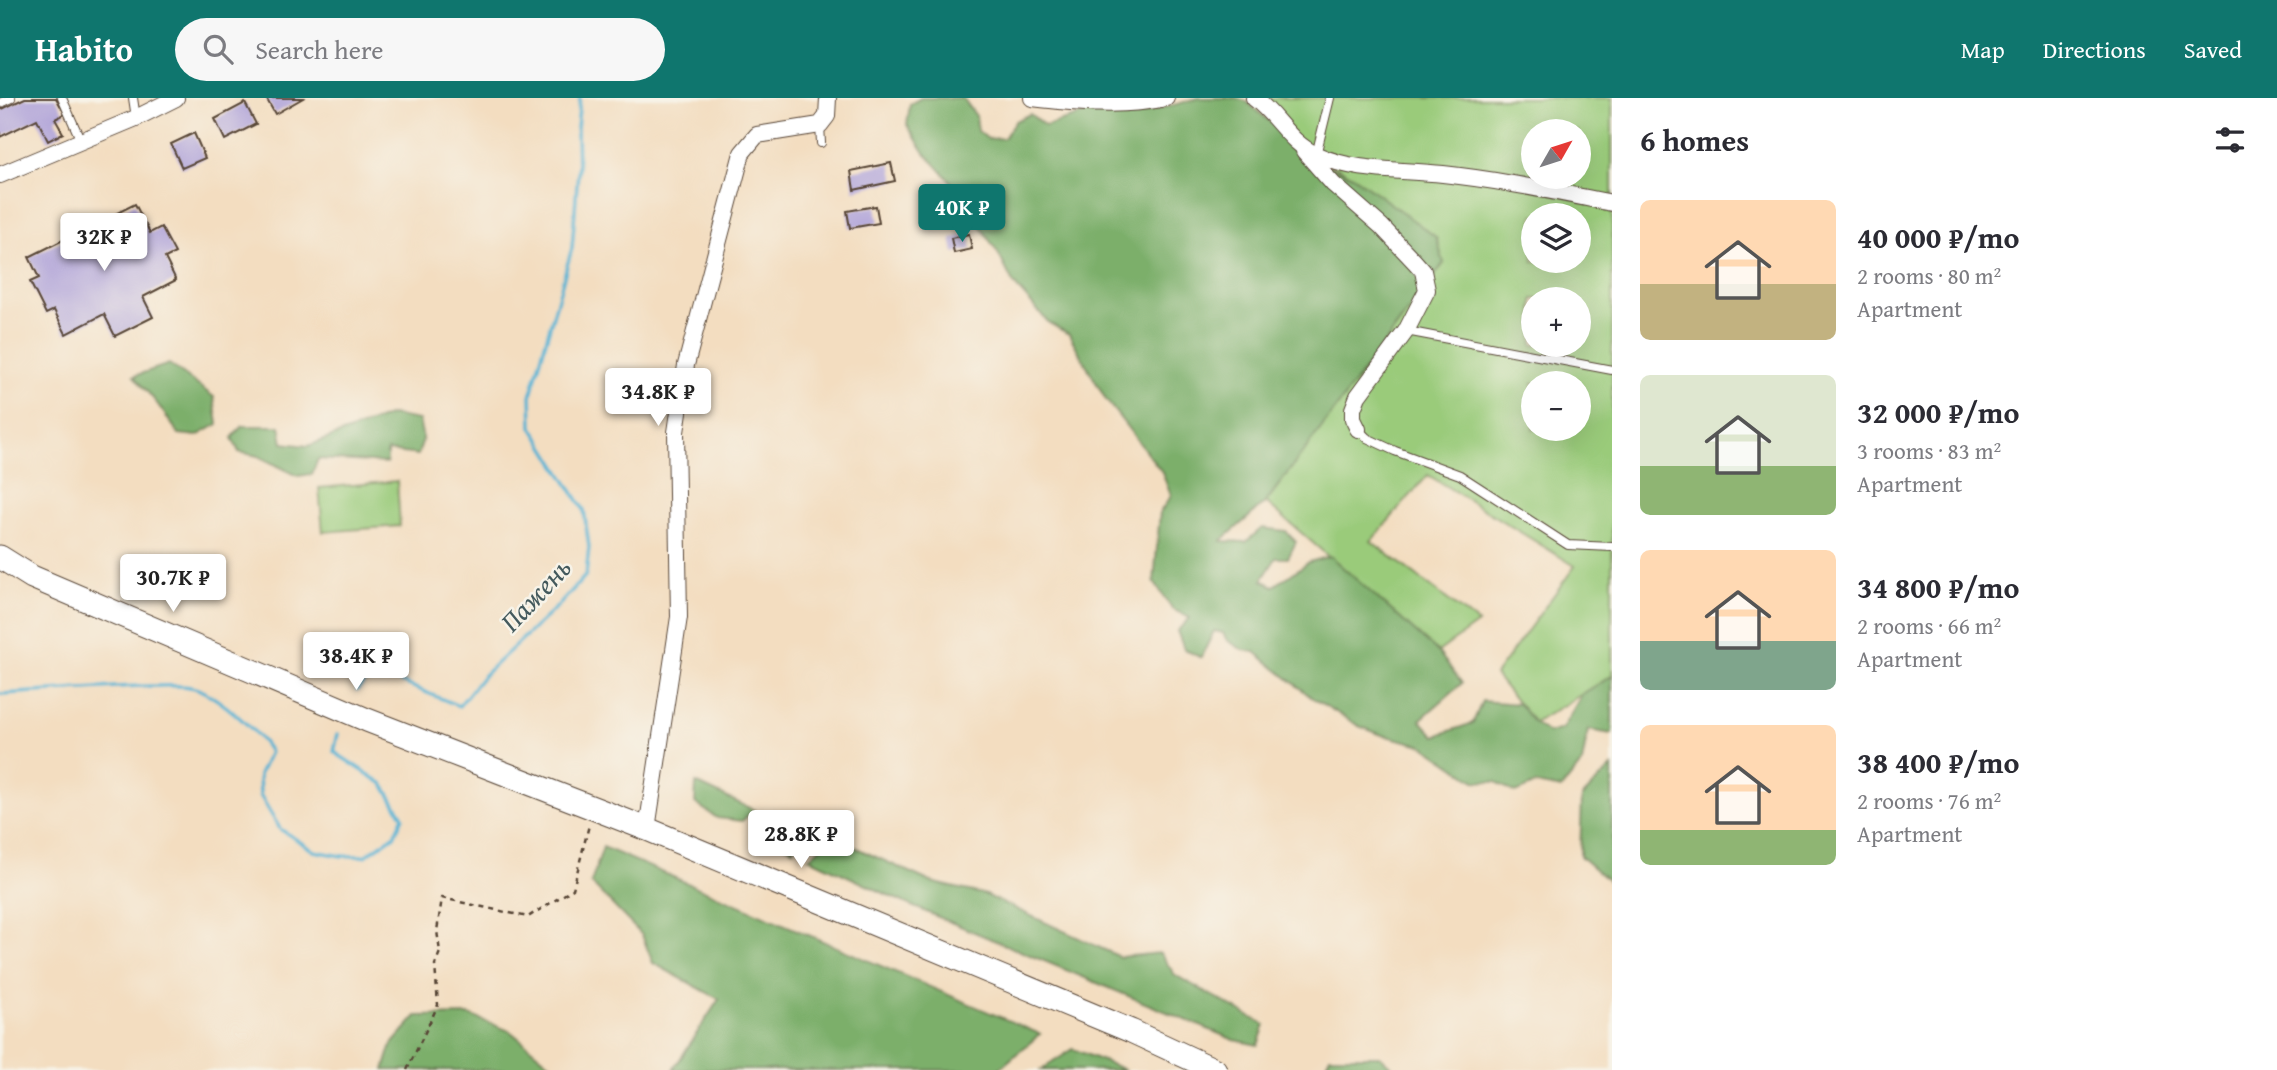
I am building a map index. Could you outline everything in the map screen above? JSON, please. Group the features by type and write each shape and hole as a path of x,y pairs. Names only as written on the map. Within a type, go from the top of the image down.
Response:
{"street":[{"path":"0,175 136,118 176,98"},
{"path":"647,829 679,617 676,432 686,365 742,153 757,135 820,125 827,116 828,98"},
{"path":"1032,98 1085,103 1145,103 1166,98"},
{"path":"1254,98 1264,105 1333,184 1381,226 1423,271 1427,290 1406,331 1358,396 1353,419 1359,429"},
{"path":"1297,144 1317,155 1384,171 1441,173 1612,203"},
{"path":"0,557 32,577 328,704 647,829 1131,1031 1215,1070"}],"lane":[{"path":"0,103 11,98"},
{"path":"62,98 81,141"},
{"path":"133,98 136,118"},
{"path":"1317,155 1330,98"},
{"path":"820,125 821,143"},
{"path":"1406,331 1612,370"},
{"path":"1359,429 1367,438 1395,451 1460,475 1568,545 1612,547"}],"path":[{"path":"407,1070 438,1005 435,965 440,952 437,931 442,898 528,917 573,889 594,808"}],"green space":[{"path":"921,98 963,98 976,116 978,131 988,139 1004,138 1015,121 1030,114 1045,126 1091,112 1120,109 1140,114 1199,98 1236,98 1246,101 1313,159 1353,176 1436,237 1444,263 1266,502 1221,541 1246,542 1262,528 1286,531 1296,542 1288,558 1276,558 1262,580 1274,586 1309,562 1330,556 1438,652 1462,683 1420,720 1435,736 1473,723 1482,701 1519,704 1534,723 1548,733 1562,729 1582,694 1612,676 1612,734 1588,730 1582,763 1561,789 1536,784 1515,793 1496,782 1475,781 1422,745 1359,726 1311,697 1255,652 1243,650 1227,640 1223,633 1214,631 1201,658 1184,649 1177,631 1190,618 1172,609 1154,582 1160,512 1171,496 1162,472 1106,400 1069,334 1049,323 1013,283 998,253 953,184 925,153 907,125 910,104"},
{"path":"1254,98 1612,98 1612,676 1534,723 1495,675 1575,566 1428,475 1371,541 1478,623 1438,652 1266,502 1444,263 1353,176 1297,144"},
{"path":"169,364 214,397 218,424 197,436 179,434 134,376"},
{"path":"391,415 419,420 423,439 418,455 387,451 387,463 318,459 312,474 298,476 258,456 239,452 232,438 242,426 280,426 283,443 308,446"},
{"path":"397,481 400,526 323,532 319,488"},
{"path":"1612,767 1612,884 1580,856 1582,797"},
{"path":"696,783 754,810 742,821 717,818 695,803"},
{"path":"803,822 793,849 763,834"},
{"path":"839,840 931,882 986,895 1120,957 1160,953 1175,975 1265,1025 1258,1045 1234,1040 907,904 809,858 822,846"},
{"path":"603,847 1040,1034 998,1070 673,1070 719,999 653,963 642,935 591,883"},
{"path":"469,1015 510,1031 558,1070 384,1070 392,1044 417,1016"},
{"path":"1073,1049 1125,1070 1041,1070"},
{"path":"1330,1056 1380,1056 1396,1070 1323,1070"}],"building":[{"path":"25,98 56,98 65,114 55,119 63,133 48,141 37,119 0,137 0,110"},
{"path":"266,98 303,98 275,114"},
{"path":"245,103 256,124 225,140 215,119"},
{"path":"194,133 205,158 182,168 171,144"},
{"path":"891,163 895,181 854,190 851,171"},
{"path":"135,204 150,233 161,227 175,253 165,258 176,280 143,297 153,317 115,336 104,314 66,334 54,310 46,314 30,282 39,278 29,257"},
{"path":"876,206 879,223 850,228 847,211"},
{"path":"969,234 972,249 954,253 951,238"}],"waterway":[{"name":"Пажень","path":"357,690 374,671 459,706 482,677 561,603 586,575 589,547 584,510 532,427 531,394 572,248 580,98"},
{"name":"Пажень","path":"0,694 136,686 183,686 198,689 238,716 270,752 259,775 260,795 280,829 314,851 342,856 365,856 394,836 403,817 383,784 334,752 338,734"}]}
